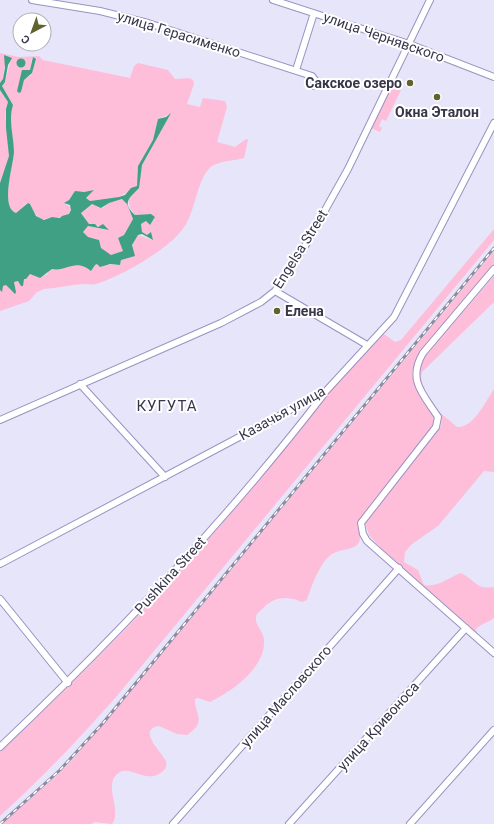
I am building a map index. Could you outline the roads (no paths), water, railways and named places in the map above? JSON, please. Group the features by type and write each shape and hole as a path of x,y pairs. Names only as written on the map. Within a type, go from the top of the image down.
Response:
{"street":[{"name":"улица Герасименко","path":"32,0 100,11 148,23 296,70 314,77 315,80 313,86"},
{"name":"улица Чернявского","path":"273,0 409,44 494,77"},
{"name":"Engelsa Street","path":"0,420 221,323 261,302 275,291 305,246 334,194 430,0"},
{"path":"296,70 314,13"},
{"name":"Казачья улица","path":"0,564 326,391 389,324 400,307 494,122"},
{"path":"494,269 423,353 417,363 416,380 419,388 438,417 438,422 436,427 361,522 363,534 367,541 494,652"},
{"path":"275,291 368,345"},
{"path":"80,384 165,476"},
{"name":"Pushkina Street","path":"0,747 68,683 176,570 284,446 326,391"},
{"name":"улица Масловского","path":"173,824 399,568"},
{"path":"0,599 68,683"},
{"name":"улица Кривоноса","path":"289,824 466,628"},
{"path":"410,824 494,730"}],"railway":[{"path":"0,824 60,770 103,723 494,248"}],"place":[{"name":"Сакское озеро","path":"410,83"},
{"name":"Окна Эталон","path":"437,97"},
{"name":"Елена","path":"277,311"}],"district":[{"name":"КУГУТА","path":"167,406"}]}
